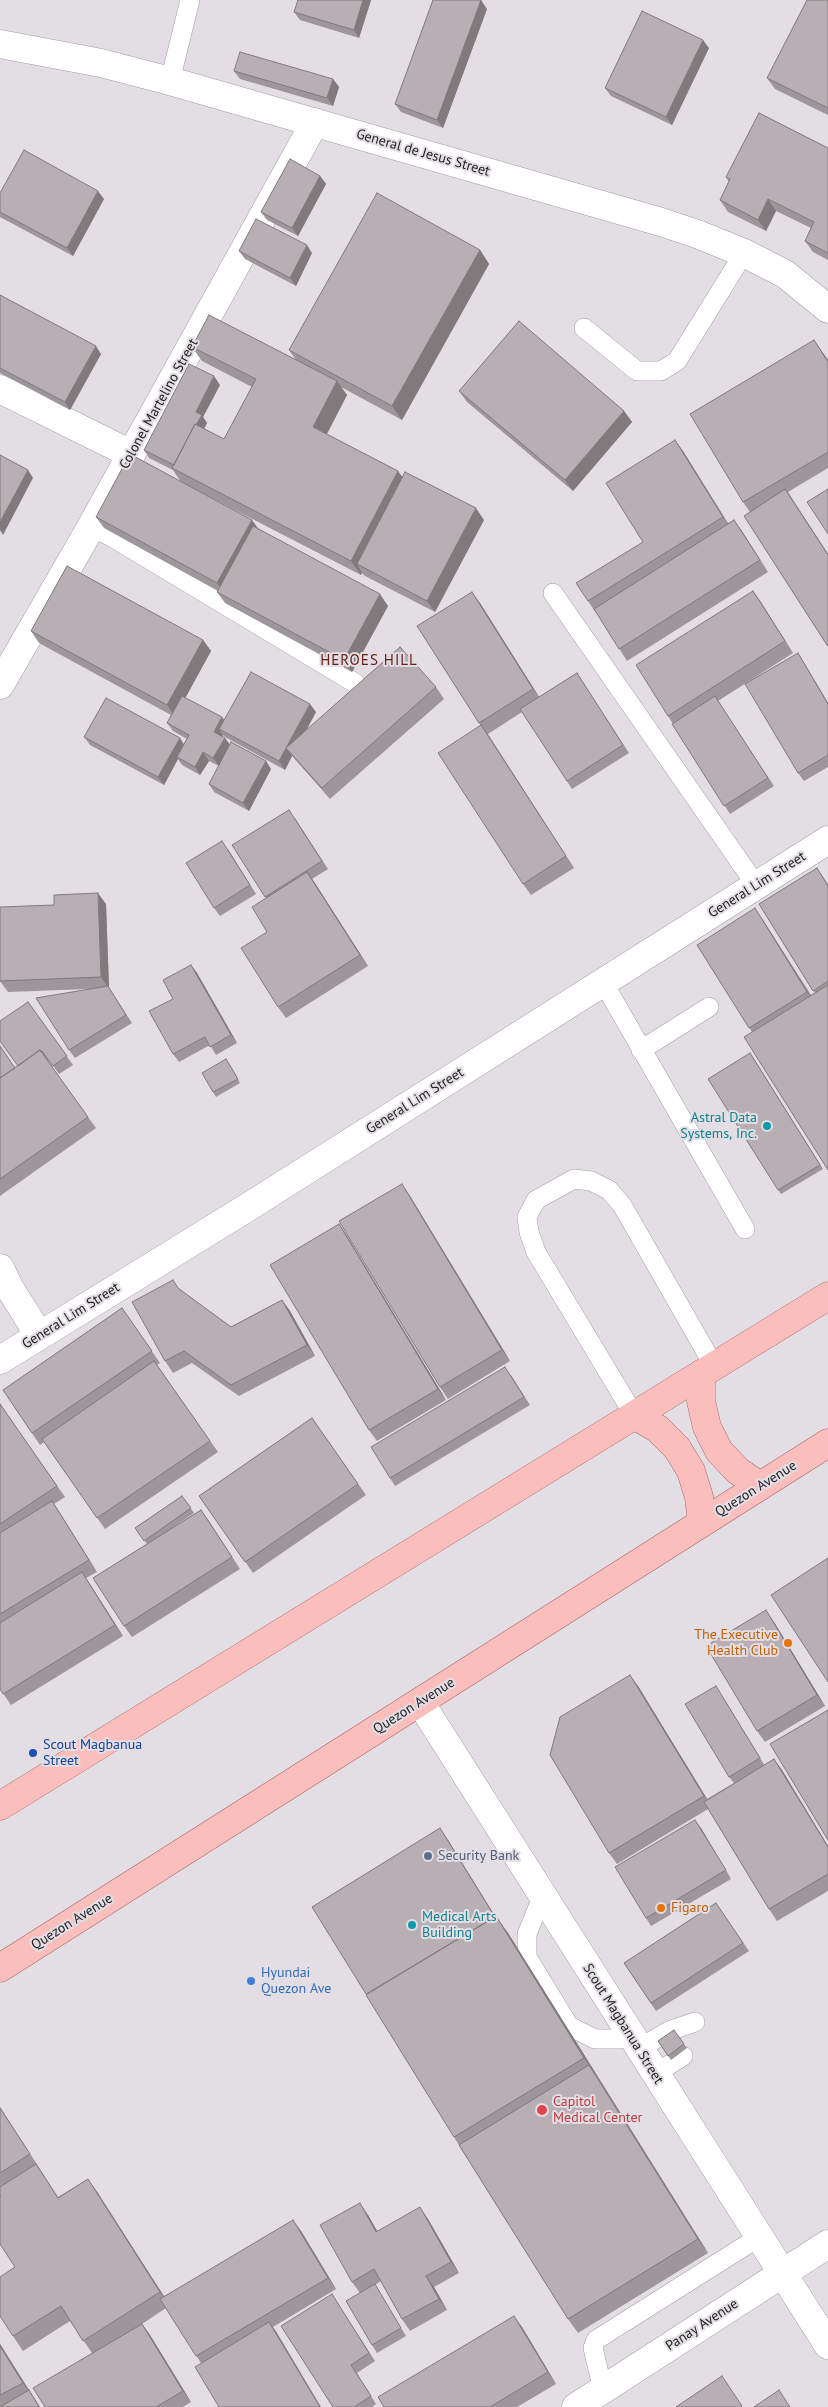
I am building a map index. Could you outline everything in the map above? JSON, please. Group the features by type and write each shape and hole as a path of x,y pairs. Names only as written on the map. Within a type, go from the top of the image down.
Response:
{"main road":[{"path":"0,1806 828,1296"},
{"path":"708,1370 701,1401 707,1427 719,1451 738,1471 760,1486"},
{"path":"634,1415 658,1429 682,1456 691,1471 699,1497 702,1523"},
{"name":"Quezon Avenue","path":"0,1968 828,1443"},
{"path":"0,1960 38,1944"}],"street":[{"name":"General de Jesus Street","path":"0,44 101,63 170,81 660,222 697,234 785,274 828,309"},
{"name":"Colonel Martelino Street","path":"0,685 91,527 315,122"},
{"path":"0,389 131,454"},
{"name":"General Lim Street","path":"0,1360 245,1209 828,840"},
{"path":"0,1268 9,1287 39,1335"},
{"name":"Scout Magbanua Street","path":"420,1702 828,2345"},
{"name":"Panay Avenue","path":"576,2407 828,2244"}],"lane":[{"path":"170,81 190,0"},
{"path":"584,328 637,371 661,372 677,361 744,254"},
{"path":"91,527 112,537 355,682"},
{"path":"553,593 756,885"},
{"path":"602,982 745,1229"},
{"path":"641,1050 709,1007"},
{"path":"634,1415 536,1252 529,1232 527,1216 536,1200 574,1179 591,1181 609,1190 622,1205 708,1370"},
{"path":"543,1895 527,1934 526,1957 569,2026 595,2040 636,2042 695,2022"},
{"path":"655,2074 683,2056"},
{"path":"602,2390 593,2348 596,2340 759,2237"}],"building":[{"path":"298,0 363,0 354,30 294,12"},
{"path":"433,0 481,0 437,120 395,104"},
{"path":"807,0 828,0 828,108 767,78"},
{"path":"642,11 703,40 666,117 605,88"},
{"path":"240,52 333,79 327,98 234,71"},
{"path":"759,113 828,148 828,253 805,241 814,222 768,199 758,220 720,200 730,179 726,177"},
{"path":"24,150 98,191 67,248 0,212 0,193"},
{"path":"290,159 320,176 292,228 261,212"},
{"path":"377,193 480,250 392,406 289,350"},
{"path":"256,219 307,245 290,278 239,251"},
{"path":"0,295 96,346 65,402 0,368"},
{"path":"209,315 337,381 313,427 398,471 351,561 172,468 195,424 224,439 256,379 192,347"},
{"path":"519,321 624,411 565,480 459,391"},
{"path":"814,340 828,362 828,452 743,502 690,414"},
{"path":"189,364 214,376 196,412 202,415 195,424 174,465 144,450"},
{"path":"675,440 723,517 588,601 576,583 643,542 606,483"},
{"path":"130,454 252,520 217,583 96,517"},
{"path":"0,455 28,470 0,522"},
{"path":"405,472 476,508 427,601 357,564"},
{"path":"785,489 828,555 827,645 744,516"},
{"path":"828,489 828,534 807,502"},
{"path":"734,520 760,560 619,649 594,609"},
{"path":"253,526 380,594 344,660 217,592"},
{"path":"67,566 203,640 167,705 31,631"},
{"path":"753,591 785,641 668,716 636,665"},
{"path":"472,592 533,689 479,723 417,626"},
{"path":"400,647 436,687 322,788 286,748"},
{"path":"798,653 828,704 828,755 798,773 745,684"},
{"path":"251,672 310,704 279,761 219,729"},
{"path":"577,673 623,745 567,781 520,709"},
{"path":"182,696 222,717 214,732 225,738 213,758 203,752 195,767 177,757 189,735 167,723"},
{"path":"715,696 768,778 724,806 672,724"},
{"path":"106,698 180,738 158,777 84,737"},
{"path":"481,725 566,856 523,884 438,753"},
{"path":"231,742 266,761 243,803 209,784"},
{"path":"289,810 322,861 265,897 232,845"},
{"path":"222,841 250,885 214,908 186,863"},
{"path":"817,868 828,886 828,981 813,991 759,904"},
{"path":"307,872 360,955 278,1007 241,948 267,932 252,907"},
{"path":"98,893 101,977 0,981 0,907 54,905 54,895"},
{"path":"755,908 807,992 749,1028 697,945"},
{"path":"191,965 231,1035 210,1047 205,1037 173,1054 149,1011 173,999 163,980"},
{"path":"828,985 828,1170 744,1037"},
{"path":"108,986 126,1015 69,1050 36,998"},
{"path":"28,1002 67,1056 53,1066 40,1050 18,1066 0,1041 0,1021"},
{"path":"0,1046 15,1068 0,1078"},
{"path":"40,1050 88,1117 0,1179 0,1078"},
{"name":"Astral Data Systems, Inc.","path":"750,1053 820,1165 778,1190 708,1079"},
{"path":"226,1059 238,1079 213,1092 202,1073"},
{"path":"402,1184 502,1350 440,1387 339,1221"},
{"path":"339,1224 438,1389 369,1430 270,1265"},
{"path":"173,1280 178,1288 231,1327 282,1300 307,1345 231,1385 184,1351 165,1361 132,1302"},
{"path":"122,1308 152,1351 32,1433 3,1390"},
{"path":"154,1361 210,1441 97,1518 42,1439"},
{"path":"505,1367 524,1397 390,1478 371,1447"},
{"path":"0,1404 57,1486 0,1524"},
{"path":"312,1418 358,1484 245,1562 199,1496"},
{"path":"182,1496 191,1508 144,1541 135,1528"},
{"path":"52,1501 89,1560 0,1614 0,1533"},
{"path":"201,1510 232,1557 124,1626 93,1578"},
{"path":"828,1558 828,1682 771,1595"},
{"path":"82,1572 115,1625 3,1694 0,1689 0,1623"},
{"path":"766,1610 817,1695 757,1731 706,1646"},
{"path":"630,1675 704,1796 609,1853 550,1755 560,1717"},
{"path":"716,1686 760,1758 729,1777 685,1704"},
{"path":"828,1710 828,1840 770,1744"},
{"path":"774,1759 828,1847 828,1874 769,1909 704,1802"},
{"path":"695,1820 726,1870 646,1918 615,1867"},
{"name":"Medical Arts Building","path":"440,1828 495,1917 366,1994 312,1907"},
{"path":"716,1903 743,1943 651,2003 624,1963"},
{"name":"Capitol Medical Center","path":"496,1916 584,2058 454,2137 366,1995"},
{"path":"674,2030 684,2044 668,2056 658,2041"},
{"path":"589,2065 698,2239 568,2319 459,2145"},
{"path":"0,2108 30,2154 0,2173"},
{"path":"36,2164 58,2198 88,2179 160,2292 83,2341 61,2306 13,2336 0,2316 0,2277 15,2267 0,2244 0,2187"},
{"path":"360,2203 376,2232 420,2207 451,2262 426,2276 439,2299 402,2319 374,2269 352,2282 320,2225"},
{"path":"293,2220 328,2278 196,2356 160,2299"},
{"path":"375,2284 401,2328 372,2345 346,2301"},
{"path":"332,2294 369,2353 351,2365 371,2396 354,2407 333,2407 281,2326"},
{"path":"514,2316 548,2372 490,2407 384,2407 378,2397"},
{"path":"269,2322 320,2407 219,2407 195,2367"},
{"path":"142,2324 183,2391 156,2407 45,2407 33,2388"},
{"path":"0,2346 23,2383 0,2395"},
{"path":"722,2376 742,2406 676,2407"},
{"path":"29,2390 39,2407 0,2407"},
{"path":"779,2390 790,2407 754,2407"}],"place":[{"name":"Astral Data Systems, Inc.","path":"767,1126"},
{"name":"The Executive Health Club","path":"788,1643"},
{"name":"Scout Magbanua Street","path":"33,1753"},
{"name":"Security Bank","path":"428,1856"},
{"name":"Figaro","path":"661,1908"},
{"name":"Medical Arts Building","path":"412,1925"},
{"name":"Hyundai Quezon Ave","path":"251,1981"},
{"name":"Capitol Medical Center","path":"542,2110"}],"district":[{"name":"HEROES HILL","path":"369,661"}]}
